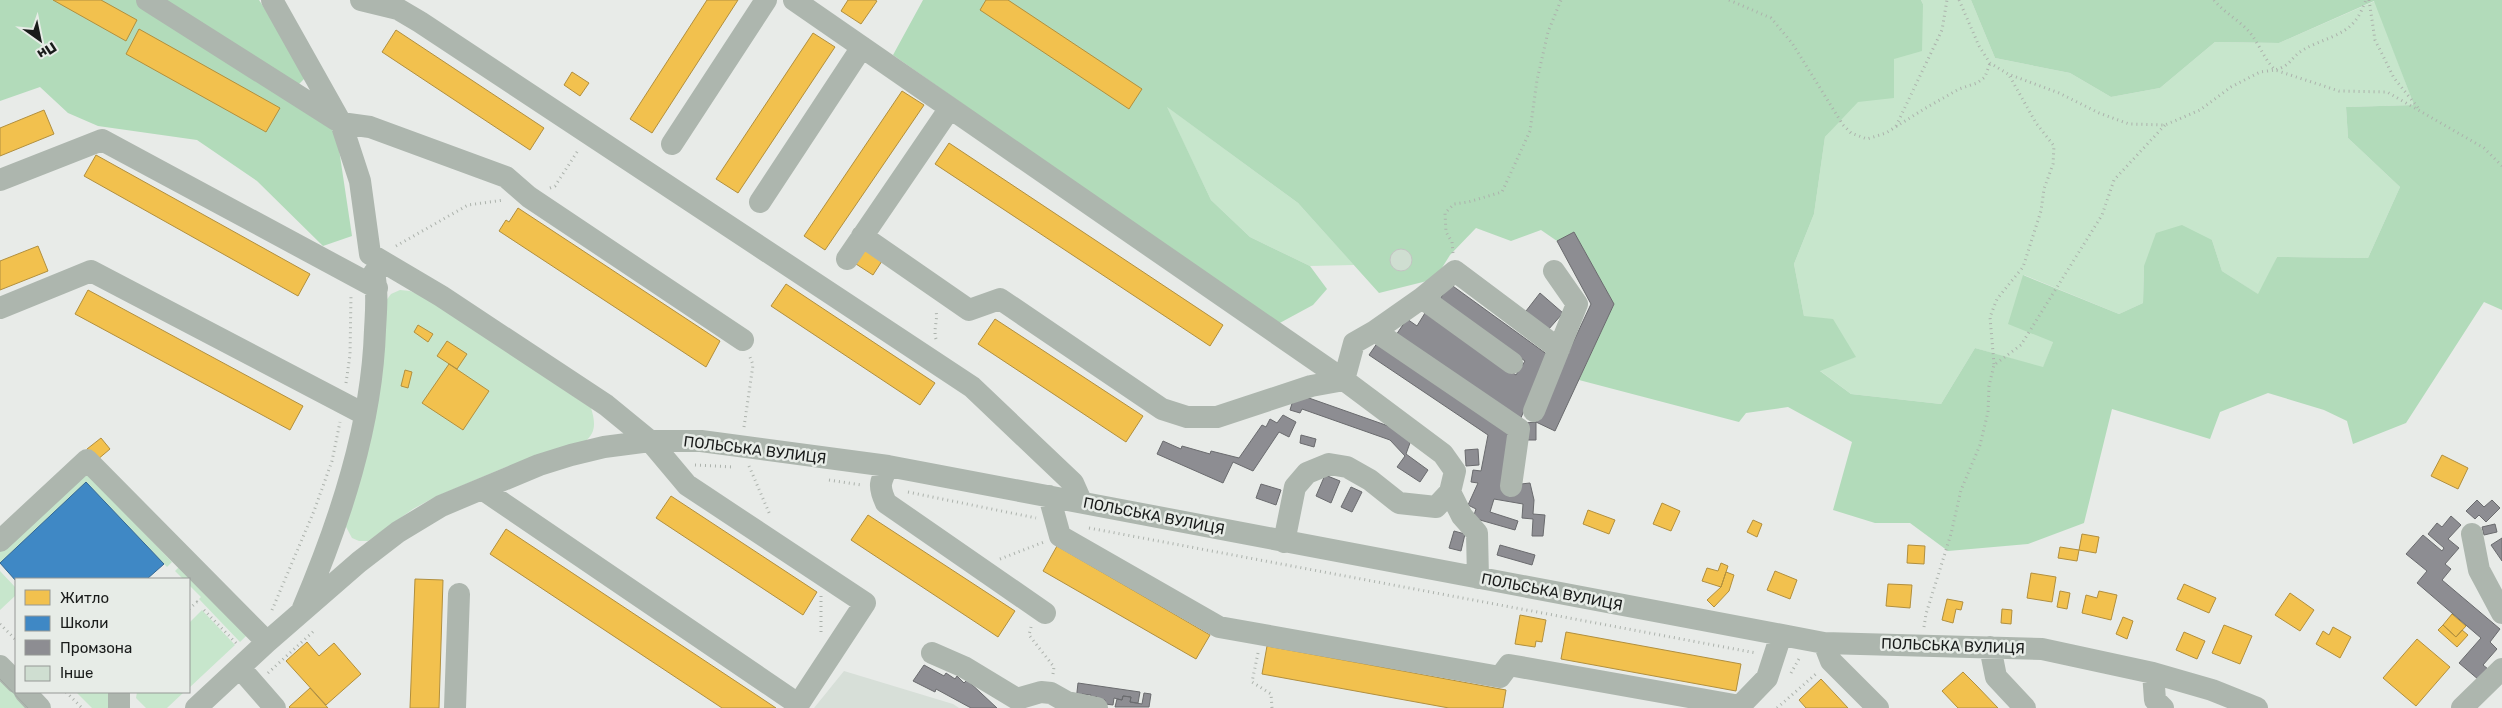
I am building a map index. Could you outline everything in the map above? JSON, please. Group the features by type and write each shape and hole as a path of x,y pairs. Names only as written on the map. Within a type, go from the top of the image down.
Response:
{"street":[{"path":"147,0 341,122 370,128 506,178 529,197 743,340"},
{"path":"272,0 341,122 360,181 370,254 377,288 374,364 352,472 321,565 300,613"},
{"path":"361,0 398,9 420,22 972,387 1073,483 1081,501"},
{"path":"672,144 766,0"},
{"path":"794,0 1344,380 1443,454 1455,471 1450,492 1436,507 1404,504 1347,467 1329,464 1307,473 1295,487 1284,542"},
{"path":"760,202 862,47"},
{"path":"847,259 950,108"},
{"path":"0,180 102,140 377,288"},
{"path":"862,236 969,310 1000,299 1162,409 1187,417 1217,417 1311,386 1344,380"},
{"path":"370,254 441,296 606,405 650,441 666,457 675,473 686,484 865,603 797,706 482,489"},
{"path":"0,308 91,271 364,414"},
{"path":"1344,380 1354,343 1375,331 1422,298 1455,271 1559,349"},
{"path":"1534,411 1577,304 1554,271"},
{"path":"1422,298 1512,363"},
{"path":"1375,331 1519,429 1511,486"},
{"name":"ПОЛЬСЬКА ВУЛИЦЯ","path":"196,708 240,668 262,638 300,613 359,562 398,532 440,506 571,455 604,447 650,441 700,441 888,466 1781,635 1827,652 1923,645 2042,649 2153,673 2212,690 2257,708"},
{"path":"0,541 87,460 262,638"},
{"path":"888,466 880,482 881,492 886,503 1041,610"},
{"path":"1450,492 1462,516 1477,533 1478,578"},
{"path":"1049,496 1060,536 1219,627 1500,677 1509,665 1740,706 1767,678 1781,635"},
{"path":"2472,534 2479,570 2502,613"},
{"path":"455,708 459,594"},
{"path":"1990,647 1996,677 2025,708"},
{"path":"1827,652 1878,708"},
{"path":"932,653 964,667 1017,699 1041,692 1051,692 1067,702 1097,708"},
{"path":"0,666 15,681"},
{"path":"240,668 275,708"},
{"path":"2462,708 2502,669"},
{"path":"2153,673 2155,700 2162,708"},
{"path":"26,693 40,708"},
{"path":"119,693 119,708"}],"path":[{"path":"1455,271 1452,242 1446,232 1445,213 1454,204 1502,192 1530,131 1537,80 1548,32 1561,0"},
{"path":"1729,0 1771,18 1792,43 1828,104 1851,133 1867,139 1886,134 1959,89 1977,83 1985,76 1990,63"},
{"path":"1895,128 1942,30 1947,0"},
{"path":"1959,0 1979,46 1990,63 2008,74 2059,93 2099,113 2129,124 2165,125"},
{"path":"2214,0 2222,10 2250,33 2269,64 2275,70 2339,90 2387,92 2484,148 2502,166"},
{"path":"1994,365 2021,345 2102,215 2114,180 2165,125 2200,110 2231,88 2260,72 2287,67 2301,52 2317,42 2339,33 2355,22 2368,0"},
{"path":"2368,0 2375,40 2394,78 2421,111"},
{"path":"1923,645 1926,614 1951,534 1961,490 1980,445 1988,412 1989,386 1994,365 1990,317 1997,299 2023,267 2041,211 2044,189 2053,164 2054,146 2036,123 2008,74"},
{"path":"370,254 387,252 468,205 529,197 555,186 589,134"},
{"path":"190,608 197,602 242,649 262,638 314,511 332,461 344,403 350,355 352,274"},
{"path":"936,309 937,318 934,332 944,369"},
{"path":"753,365 740,447 784,549"},
{"path":"980,568 1060,536"},
{"path":"820,573 822,668"},
{"path":"1041,610 1029,635 1054,668 1052,683 1041,692"},
{"path":"0,624 15,639"},
{"path":"1261,634 1252,682 1271,694 1272,708"},
{"path":"1777,708 1827,652"},
{"path":"67,693 82,708"}],"shaded area":[{"path":"844,671 953,704 959,708 814,708"}],"green space":[{"path":"0,0 259,0 308,75 296,87 337,136 352,236 323,246 257,181 197,140 98,126 68,113 40,87 0,101"},
{"path":"923,0 1921,0 1923,4 1922,51 1894,59 1894,98 1858,102 1825,137 1814,214 1794,264 1804,316 1833,319 1856,357 1820,371 1851,394 1941,404 1975,348 2043,367 2053,342 2008,324 2023,275 2119,314 2143,303 2144,266 2156,233 2182,225 2212,240 2222,271 2258,294 2277,257 2368,258 2400,187 2348,138 2346,107 2414,105 2374,1 2279,43 2215,42 2160,88 2111,97 2070,73 1995,58 1971,0 2502,0 2502,310 2484,302 2406,423 2353,444 2347,421 2324,410 2268,393 2220,412 2210,439 2112,409 2084,523 2028,544 1948,551 1910,523 1875,523 1833,510 1852,442 1788,407 1746,413 1739,422 1579,380 1614,304 1574,232 1557,241 1541,230 1511,241 1476,228 1450,255 1435,279 1379,293 1298,203 1167,107 1211,200 1250,237 1310,266 1327,289 1313,305 1276,325 893,55"},
{"path":"1921,0 1971,0 1995,58 2070,73 2111,97 2160,88 2215,42 2279,43 2375,1 2414,105 2346,107 2348,138 2400,187 2368,258 2277,257 2259,295 2222,271 2212,240 2144,266 2143,303 2119,314 2024,275 2053,342 2043,368 1975,348 1941,404 1851,394 1819,370 1855,357 1804,316 1794,264 1814,214 1825,137 1894,59 1923,4"},
{"path":"1166,106 1298,203 1354,265 1310,266 1250,237 1211,200"},
{"path":"400,290 410,291 427,298 591,408 594,426 591,435 584,442 506,467 435,497 413,509 368,541 359,541 352,538 345,525 385,302 391,294"},
{"path":"86,472 172,562 167,567 86,482 0,563 0,545"},
{"path":"182,564 247,635 240,642 199,599 201,597 190,586 190,578 182,578 175,571"},
{"path":"0,571 15,587 15,596 0,610"},
{"path":"202,610 235,645 190,687 190,622"},
{"path":"0,677 28,708 0,708"},
{"path":"77,693 112,693 112,708 92,708"},
{"path":"137,693 183,693 167,708 146,708 136,698"}],"building: Житло":[{"path":"53,0 101,0 137,20 126,41"},
{"path":"707,0 738,0 652,133 630,119"},
{"path":"848,0 877,1 861,24 841,11"},
{"path":"986,0 1008,0 1142,89 1129,109 980,10"},
{"path":"139,29 280,108 266,132 126,54"},
{"path":"396,30 544,128 530,150 382,52"},
{"path":"813,33 835,47 738,193 716,179"},
{"path":"572,72 589,83 580,96 564,85"},
{"path":"902,91 924,105 825,250 804,236"},
{"path":"44,110 54,134 0,156 0,128"},
{"path":"949,143 1223,325 1210,346 935,164"},
{"path":"96,155 310,274 298,296 84,176"},
{"path":"518,208 720,341 706,367 499,231 506,220 509,222"},
{"path":"38,246 48,271 0,290 0,261"},
{"path":"865,250 882,261 873,275 856,264"},
{"path":"786,284 935,383 920,405 771,306"},
{"path":"88,290 303,406 290,430 75,314"},
{"path":"995,319 1143,416 1126,442 978,344"},
{"path":"418,325 433,334 428,342 414,332"},
{"path":"447,341 467,354 457,369 437,356"},
{"path":"449,364 489,391 463,430 422,403"},
{"path":"405,370 412,372 408,388 401,386"},
{"path":"101,438 110,449 97,460 87,449"},
{"path":"2442,455 2468,468 2458,489 2431,476"},
{"path":"671,496 817,592 803,615 656,518"},
{"path":"1662,503 1680,511 1671,531 1653,524"},
{"path":"1588,510 1615,520 1609,534 1583,524"},
{"path":"868,515 1015,611 998,637 851,540"},
{"path":"1753,520 1762,524 1757,537 1747,532"},
{"path":"506,529 776,708 722,708 490,554"},
{"path":"2082,534 2099,537 2096,553 2079,550"},
{"path":"1908,545 1925,546 1924,564 1907,563"},
{"path":"1057,546 1210,635 1196,659 1043,571"},
{"path":"2060,547 2079,550 2077,561 2058,558"},
{"path":"1721,563 1728,566 1721,587 1702,581 1707,568 1718,571"},
{"path":"1775,571 1797,580 1790,599 1767,590"},
{"path":"1726,572 1734,575 1729,591 1714,607 1707,600 1721,587"},
{"path":"2031,573 2056,577 2052,602 2027,598"},
{"path":"415,579 443,580 439,708 410,708"},
{"path":"1888,584 1912,585 1910,608 1886,606"},
{"path":"2184,584 2216,598 2209,613 2177,599"},
{"path":"2060,591 2070,593 2067,609 2057,607"},
{"path":"2099,591 2117,595 2111,620 2082,613 2086,595 2097,598"},
{"path":"2290,593 2314,610 2300,631 2275,615"},
{"path":"1947,599 1963,602 1961,610 1956,609 1953,623 1942,620"},
{"path":"2002,609 2012,610 2011,624 2001,623"},
{"path":"2452,614 2466,626 2456,637 2443,625"},
{"path":"1520,615 1546,620 1542,642 1536,641 1535,647 1515,644"},
{"path":"2123,617 2133,621 2127,639 2116,634"},
{"path":"2224,625 2252,636 2240,664 2212,653"},
{"path":"2443,625 2456,637 2462,630 2468,635 2457,647 2438,630"},
{"path":"2333,627 2351,637 2340,658 2316,644 2323,631 2329,635"},
{"path":"1566,632 1741,664 1736,691 1561,659"},
{"path":"2184,632 2205,641 2197,659 2176,650"},
{"path":"2417,639 2450,667 2416,706 2383,678"},
{"path":"307,642 319,656 334,643 361,674 326,705 286,661"},
{"path":"1267,646 1506,690 1503,708 1449,708 1262,674"},
{"path":"1963,672 1998,708 1958,708 1942,691"},
{"path":"1821,679 1848,708 1806,708 1799,700"},
{"path":"310,688 328,708 289,707"}],"building: Школи":[{"path":"86,482 164,564 148,578 15,578 15,580 0,563"}],"building: Промзона":[{"path":"1574,232 1614,304 1555,431 1536,422 1591,304 1557,241"},
{"path":"1450,284 1548,355 1520,420 1396,335 1407,319 1417,326 1425,313 1516,375 1525,361 1438,302"},
{"path":"1540,293 1563,313 1548,330 1526,311"},
{"path":"1380,339 1514,430 1521,484 1530,483 1534,500 1533,514 1545,515 1543,536 1532,536 1533,519 1522,518 1523,504 1494,499 1490,512 1518,521 1515,530 1473,518 1476,509 1468,505 1478,483 1471,482 1473,470 1481,471 1488,435 1369,355"},
{"path":"1294,397 1306,397 1394,428 1411,440 1406,454 1428,470 1420,482 1397,467 1405,456 1390,440 1302,409 1300,413 1290,410"},
{"path":"1283,415 1296,422 1289,437 1279,432 1253,471 1233,462 1223,483 1157,454 1163,441 1181,449 1182,446 1210,454 1211,451 1239,458 1262,425 1266,427 1270,419 1277,423"},
{"path":"1536,422 1536,440 1525,440 1525,423"},
{"path":"1301,435 1316,439 1314,447 1300,443"},
{"path":"1478,449 1479,465 1466,466 1465,450"},
{"path":"1325,475 1340,481 1331,503 1316,496"},
{"path":"1261,484 1281,490 1276,505 1256,498"},
{"path":"1351,487 1362,492 1352,512 1341,507"},
{"path":"2477,500 2484,507 2492,500 2500,508 2486,522 2479,515 2475,519 2466,511"},
{"path":"2451,516 2461,525 2448,539 2459,548 2445,564 2451,569 2442,580 2500,629 2490,642 2497,649 2483,665 2488,669 2479,680 2459,663 2481,638 2417,583 2427,571 2406,554 2423,535 2442,551 2444,548 2428,534 2437,523 2442,527"},
{"path":"2495,524 2497,532 2484,535 2482,527"},
{"path":"1454,531 1465,534 1461,551 1449,548"},
{"path":"2502,538 2502,561 2491,545"},
{"path":"1500,545 1535,555 1532,565 1497,555"},
{"path":"924,665 944,676 946,673 955,679 957,676 964,683 967,680 997,708 971,708 936,689 935,692 913,681"},
{"path":"1078,683 1140,692 1138,703 1130,702 1131,697 1123,696 1122,700 1114,698 1113,705 1105,704 1105,700 1098,699 1096,696 1095,704 1089,703 1091,695 1082,694 1076,701"},
{"path":"1144,693 1151,694 1149,707 1115,707 1117,699 1122,700 1123,696 1131,697 1130,702 1142,704"}],"building: Інше":[{"path":"1401,249 1409,252 1412,260 1409,268 1401,271 1393,268 1390,260 1393,252"}],"tram line":[{"path":"0,679 28,708"}]}
